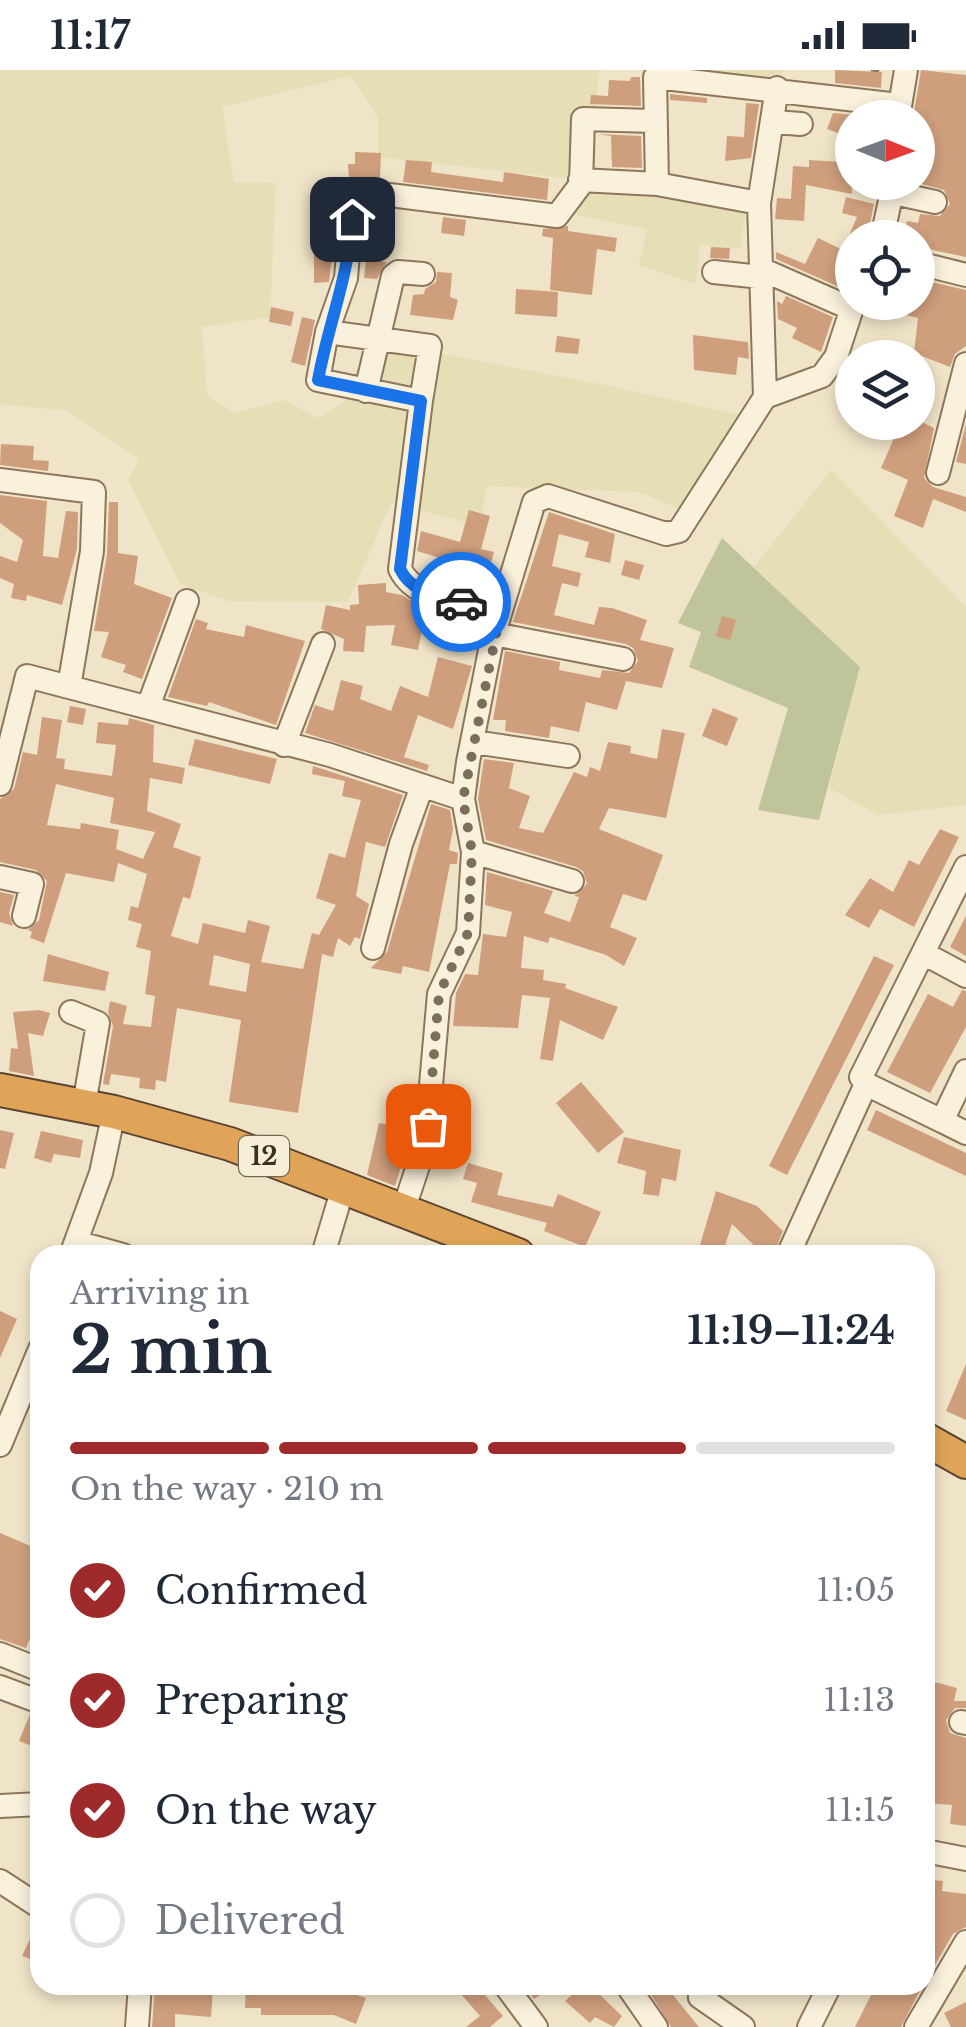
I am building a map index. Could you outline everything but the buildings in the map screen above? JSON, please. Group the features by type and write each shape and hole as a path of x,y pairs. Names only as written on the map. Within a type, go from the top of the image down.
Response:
{"highway":[{"name":"12","path":"0,1090 230,1144 494,1245"},
{"name":"12","path":"0,1105 104,1114 340,1198 457,1245"},
{"path":"935,1428 966,1445"},
{"path":"935,1444 966,1462"}],"street":[{"path":"901,100 906,70"},
{"path":"656,184 655,78 777,88 841,100"},
{"path":"404,1208 426,1142 439,994 468,933 472,852 463,799 497,624 534,502 548,496 666,534 680,531 765,397 759,203 777,88"},
{"path":"421,401 320,384 327,332 346,278 354,192 558,216 576,196 583,119 654,122"},
{"path":"774,122 801,124"},
{"path":"580,180 656,184 759,203"},
{"path":"929,200 935,202"},
{"path":"935,266 966,274"},
{"path":"366,392 393,276 398,272 423,274"},
{"path":"714,272 761,273 835,300"},
{"path":"765,397 822,376 836,357 848,320"},
{"path":"327,332 430,346 400,569 406,582 497,624 622,660"},
{"path":"938,473 966,364"},
{"path":"0,480 94,492 92,551 69,687"},
{"path":"148,707 187,601"},
{"path":"284,745 323,644"},
{"path":"0,784 4,746 27,676 284,745 463,799"},
{"path":"474,742 568,756"},
{"path":"373,948 401,844 422,786"},
{"path":"472,852 572,881"},
{"path":"966,867 861,1077 866,1084 966,1133"},
{"path":"0,877 32,884 24,916"},
{"path":"923,953 966,976"},
{"path":"71,1012 98,1023 104,1114 75,1245"},
{"path":"942,1121 966,1071"},
{"path":"793,1245 866,1084"},
{"path":"326,1245 340,1198"},
{"path":"0,1445 30,1374"},
{"path":"0,1654 30,1666"},
{"path":"0,1686 30,1698"},
{"path":"0,1806 30,1804"},
{"path":"935,1854 966,1859"},
{"path":"0,1881 30,1900"},
{"path":"935,1995 966,1942"},
{"path":"137,2027 139,1995"},
{"path":"510,1995 524,2022"},
{"path":"634,1995 656,2027"},
{"path":"701,1995 705,2004 743,2027"},
{"path":"808,2027 825,1995"},
{"path":"916,2027 935,1995"}],"shaded area":[{"path":"0,70 599,70 592,151 600,187 747,203 740,248 700,245 696,284 639,265 647,229 566,213 573,179 378,157 378,117 351,76 222,107 234,182 276,183 270,317 202,327 207,396 235,413 284,400 318,418 344,402 369,340 616,387 756,419 697,516 639,492 487,486 480,526 391,503 348,602 228,601 180,584 128,480 139,459 67,411 0,404"},
{"path":"692,70 782,70 781,88"},
{"path":"831,470 966,607 966,805 879,815 829,788 860,667 754,567"}],"green space":[{"path":"722,538 860,667 819,820 758,810 788,708 689,667 701,632 678,623"}],"way so far":[{"path":"428,1126 439,994 468,933 472,852 463,799 500,614 461,602"}],"route":[{"path":"352,219 346,278 327,332 318,380 320,384 421,401 403,518 400,569 406,582 418,590 461,602"}]}
